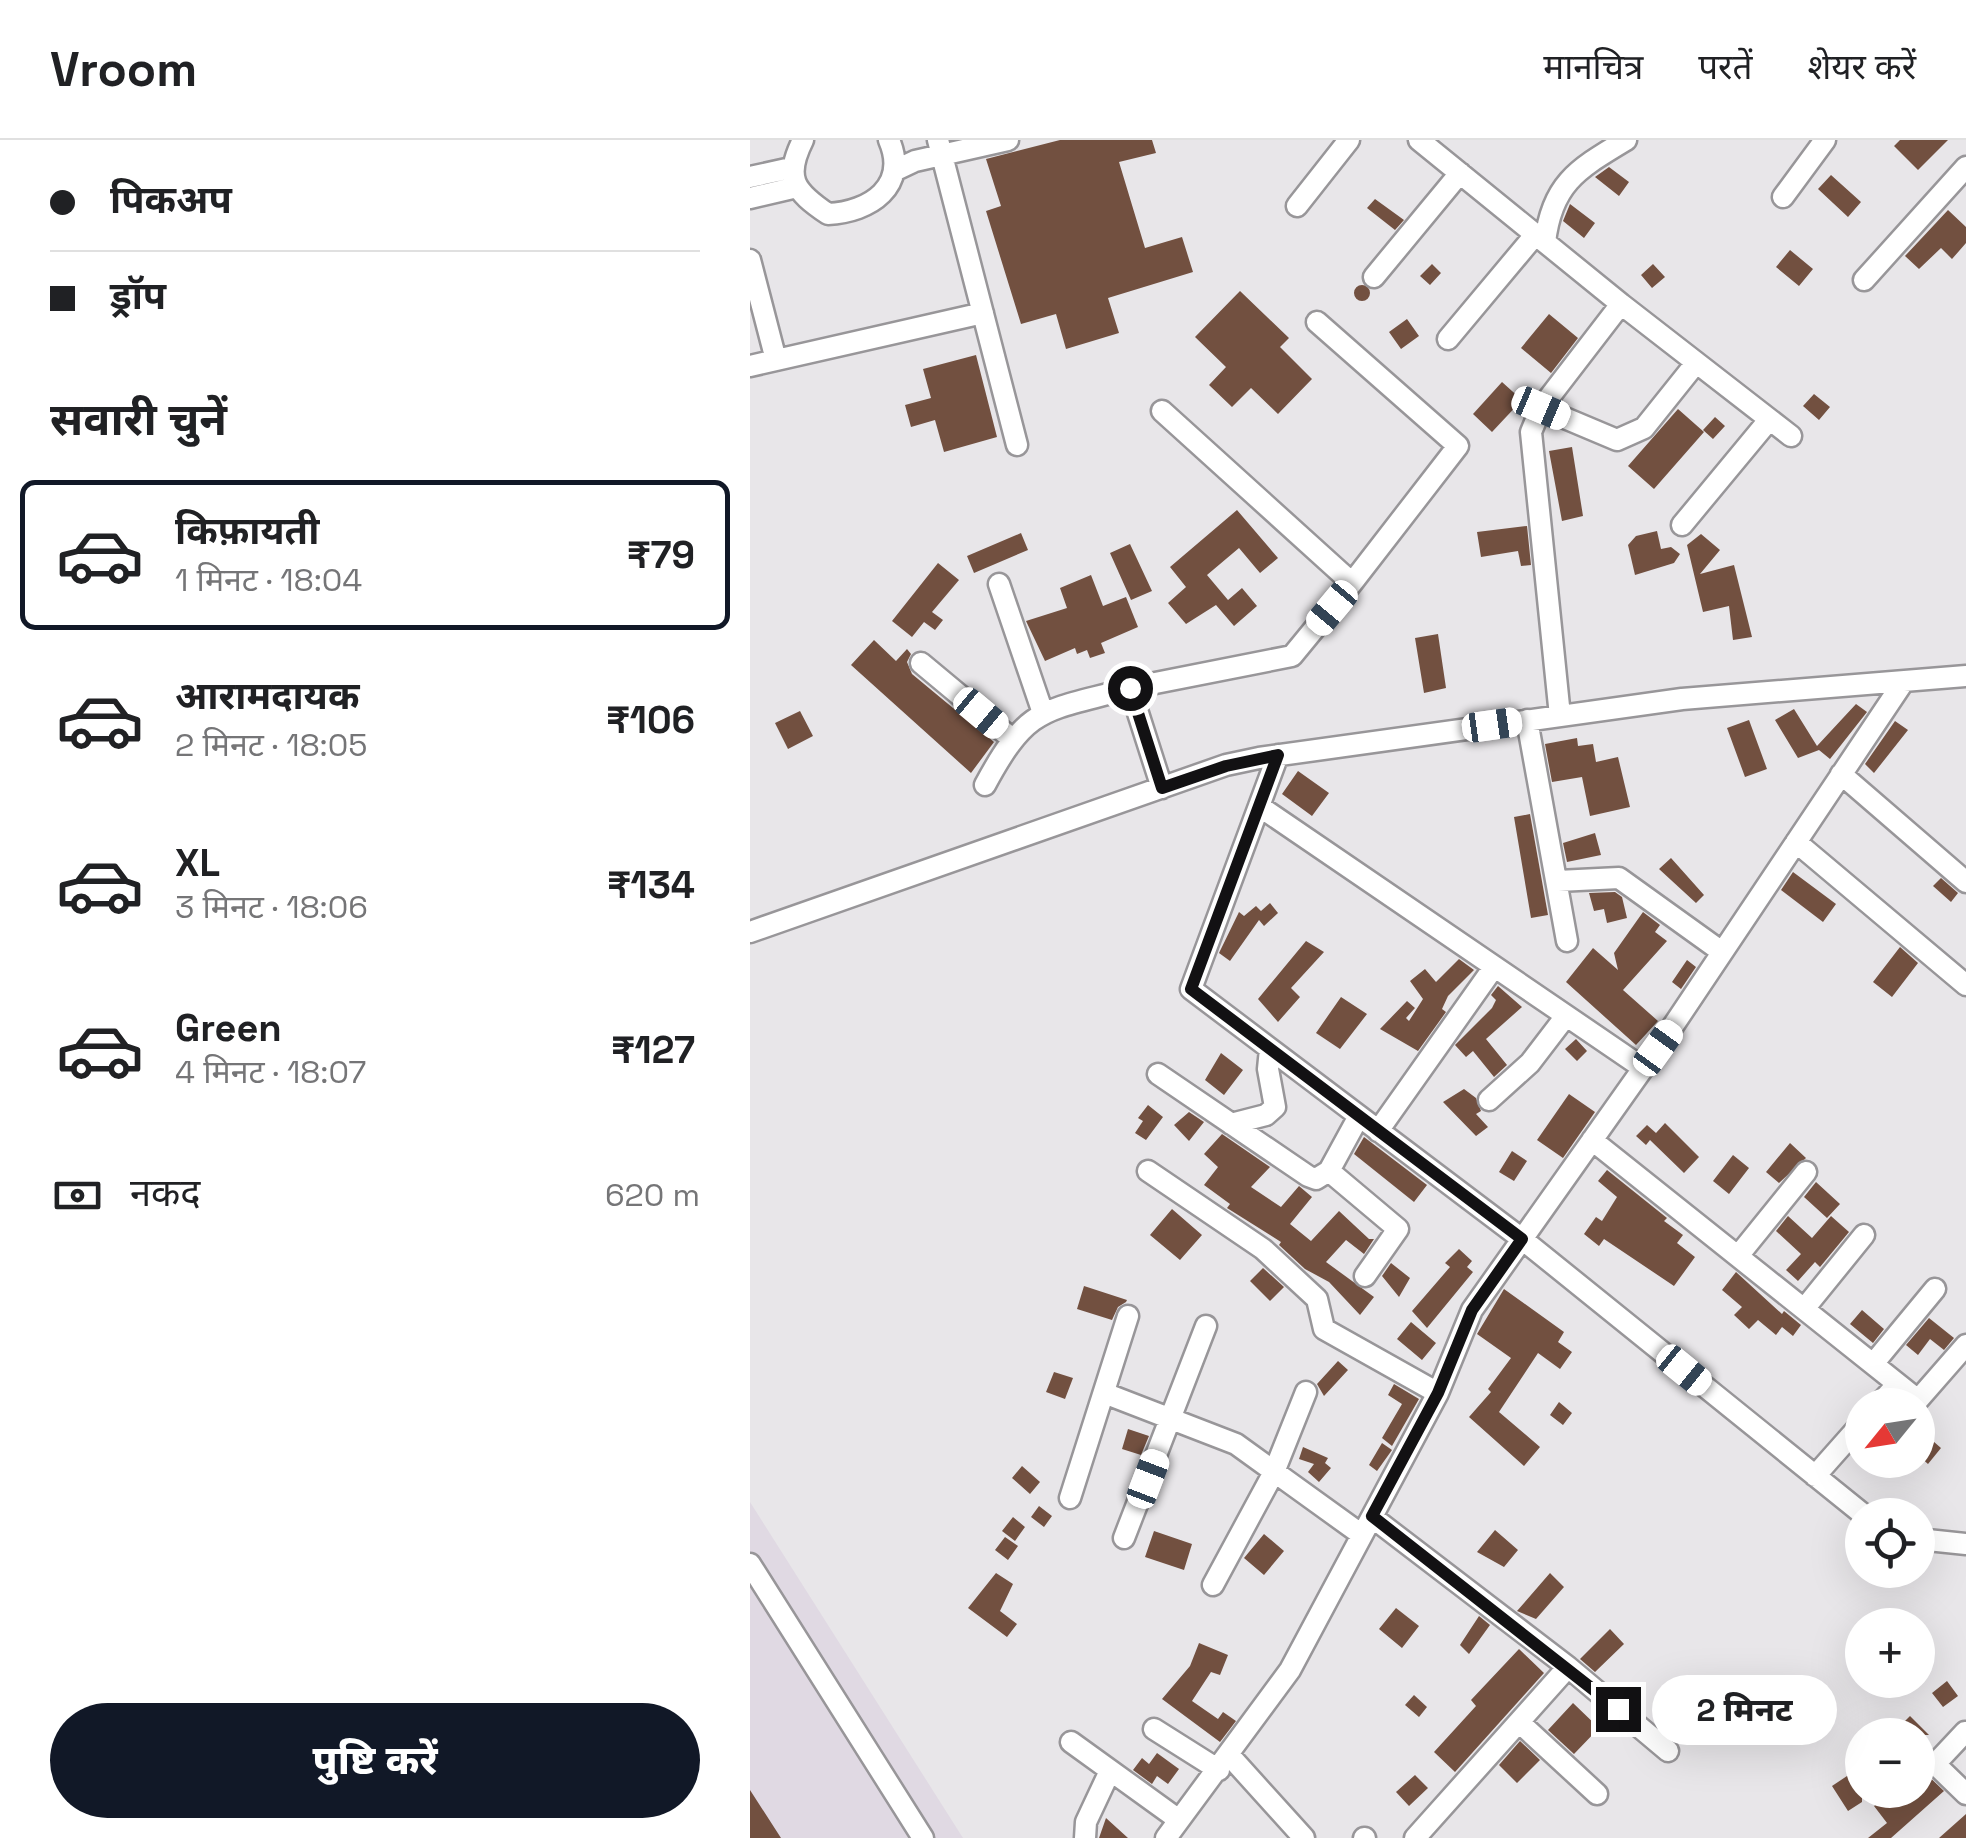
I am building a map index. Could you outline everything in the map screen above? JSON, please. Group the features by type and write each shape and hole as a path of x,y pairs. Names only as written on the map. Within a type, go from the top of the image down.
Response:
{"street":[{"path":"794,178 803,140"},
{"path":"896,170 891,142 911,148 1008,140"},
{"path":"1297,206 1348,140"},
{"path":"1419,140 1791,436"},
{"path":"1448,339 1540,238 1560,190 1580,168 1626,140"},
{"path":"1782,196 1825,140"},
{"path":"750,178 794,178 828,214 854,212 886,190 896,170 939,145"},
{"path":"939,145 1017,445"},
{"path":"1864,280 1966,167"},
{"path":"1374,277 1460,173"},
{"path":"750,198 794,178"},
{"path":"750,260 776,360"},
{"path":"1560,716 1530,432 1541,408 1621,304"},
{"path":"750,366 983,313"},
{"path":"984,786 1011,738 1043,713 1130,688 1292,656 1458,446 1317,322"},
{"path":"1541,408 1617,440 1644,428 1696,363"},
{"path":"1162,411 1352,584"},
{"path":"1682,525 1769,420"},
{"path":"999,584 1043,713"},
{"path":"921,663 1011,738"},
{"path":"750,932 1226,766 1278,755 1682,699 1966,676"},
{"path":"1166,1838 1290,1670 1438,1393 1472,1310 1722,952 1904,681"},
{"path":"1130,688 1162,788"},
{"path":"1527,720 1567,941"},
{"path":"1278,755 1191,989 1522,1239 1845,1500"},
{"path":"1842,774 1966,882"},
{"path":"1259,806 1642,1068"},
{"path":"1796,842 1966,985"},
{"path":"1558,881 1619,878 1722,952"},
{"path":"1378,1130 1494,967"},
{"path":"1489,1100 1521,1073 1566,1016"},
{"path":"1231,1124 1266,1116 1275,1107 1268,1069 1270,1049"},
{"path":"1158,1074 1316,1179 1329,1171 1359,1116"},
{"path":"1592,1140 1918,1400 1966,1345"},
{"path":"1148,1171 1263,1248 1317,1299 1324,1329 1438,1393"},
{"path":"1329,1171 1398,1229 1365,1276"},
{"path":"1738,1256 1806,1172"},
{"path":"1804,1309 1864,1235"},
{"path":"1873,1364 1936,1289"},
{"path":"1070,1498 1128,1316"},
{"path":"1124,1538 1206,1326"},
{"path":"1894,1388 1898,1384"},
{"path":"1213,1585 1274,1472 1306,1392"},
{"path":"1104,1393 1236,1444 1274,1472 1367,1526 1568,1666 1668,1751"},
{"path":"1815,1476 1845,1442"},
{"path":"1935,1541 1966,1544"},
{"path":"750,1564 923,1838"},
{"path":"1415,1838 1568,1666"},
{"path":"1518,1722 1597,1794"},
{"path":"1154,1729 1224,1762 1304,1838"},
{"path":"1965,1732 1935,1764 1966,1794"},
{"path":"1071,1742 1109,1774 1179,1820"},
{"path":"1085,1838 1086,1822 1109,1774"}],"shaded area":[{"path":"750,1502 963,1838 750,1838"}],"building":[{"path":"1060,140 1152,140 1156,153 1119,162 1145,248 1182,237 1193,272 1108,298 1119,333 1066,349 1056,314 1021,324 986,211 1001,206 986,159"},
{"path":"1900,140 1948,140 1918,170 1894,146"},
{"path":"1609,167 1629,182 1619,196 1595,177"},
{"path":"1831,175 1861,202 1848,217 1818,189"},
{"path":"1375,199 1404,220 1395,230 1367,208"},
{"path":"1570,204 1595,223 1584,238 1563,221"},
{"path":"1948,210 1966,227 1966,243 1952,259 1941,248 1919,269 1905,256"},
{"path":"1790,250 1813,269 1799,286 1776,267"},
{"path":"1432,264 1441,273 1430,285 1420,276"},
{"path":"1653,264 1665,277 1652,288 1641,275"},
{"path":"1362,285 1370,293 1362,301 1354,293"},
{"path":"1240,291 1289,338 1280,347 1312,379 1278,414 1251,388 1232,407 1209,385 1226,367 1195,337"},
{"path":"1549,314 1578,338 1551,373 1521,348"},
{"path":"1407,319 1419,336 1401,349 1389,332"},
{"path":"976,355 997,437 944,452 935,420 911,427 905,405 931,398 923,369"},
{"path":"1502,382 1522,400 1492,432 1473,414"},
{"path":"1814,394 1830,407 1819,420 1803,406"},
{"path":"1678,409 1704,432 1654,489 1628,466"},
{"path":"1715,417 1725,426 1713,439 1703,430"},
{"path":"1572,447 1583,516 1562,521 1549,451"},
{"path":"1237,510 1278,558 1260,573 1239,548 1207,575 1228,600 1242,588 1257,606 1234,626 1216,605 1186,624 1168,603 1186,587 1170,567"},
{"path":"1527,526 1531,565 1521,566 1518,551 1481,557 1477,532"},
{"path":"1657,531 1661,549 1671,547 1680,554 1674,563 1635,575 1628,545 1636,536"},
{"path":"1021,533 1028,550 974,573 967,556"},
{"path":"1701,534 1720,550 1700,574 1734,565 1752,637 1733,640 1729,606 1703,612 1687,545"},
{"path":"1130,544 1152,591 1131,600 1110,553"},
{"path":"938,563 959,580 932,612 943,620 935,630 924,622 912,637 892,621"},
{"path":"1091,575 1103,606 1126,597 1138,627 1101,643 1105,653 1090,658 1087,650 1077,654 1075,648 1045,661 1026,621 1067,608 1060,588"},
{"path":"1438,634 1446,688 1424,693 1415,638"},
{"path":"874,640 896,661 907,649 912,674 994,742 971,773 851,665"},
{"path":"1856,704 1867,712 1830,759 1819,750 1798,758 1775,720 1794,709 1817,746"},
{"path":"800,711 813,736 788,749 775,723"},
{"path":"1749,720 1767,769 1745,777 1727,728"},
{"path":"1895,721 1908,730 1874,773 1865,764"},
{"path":"1577,738 1578,746 1593,744 1596,762 1618,757 1630,807 1590,816 1582,777 1552,782 1545,744"},
{"path":"1298,771 1329,793 1312,816 1282,794"},
{"path":"1530,814 1548,915 1531,918 1514,817"},
{"path":"1595,833 1601,855 1567,862 1563,843"},
{"path":"1671,858 1704,895 1696,903 1659,869"},
{"path":"1793,872 1836,904 1823,922 1781,890"},
{"path":"1941,878 1958,893 1951,902 1933,886"},
{"path":"1615,892 1622,897 1627,918 1607,923 1604,909 1594,911 1589,893"},
{"path":"1270,903 1278,913 1264,926 1259,920 1230,961 1219,953 1239,912 1244,916 1256,906 1261,911"},
{"path":"1643,912 1660,925 1655,932 1667,941 1623,990 1658,1021 1636,1045 1566,982 1593,948 1618,970 1614,953"},
{"path":"1306,941 1324,952 1291,988 1300,997 1278,1022 1258,999"},
{"path":"1900,947 1918,963 1892,997 1873,982"},
{"path":"1459,959 1474,970 1448,996 1442,1009 1446,1012 1418,1051 1380,1029 1407,1001 1415,1008 1406,1018 1409,1021 1423,999 1410,981 1425,969 1436,982"},
{"path":"1687,960 1696,967 1681,989 1672,982"},
{"path":"1498,986 1522,1007 1486,1039 1507,1065 1494,1077 1473,1051 1466,1057 1455,1045 1492,1008 1496,1000 1491,995"},
{"path":"1341,997 1367,1014 1340,1049 1316,1033"},
{"path":"1576,1039 1587,1051 1577,1061 1565,1049"},
{"path":"1221,1053 1243,1070 1224,1095 1205,1080"},
{"path":"1464,1089 1476,1098 1481,1111 1476,1114 1488,1127 1476,1136 1443,1102"},
{"path":"1569,1094 1595,1112 1563,1158 1537,1140"},
{"path":"1148,1105 1163,1117 1146,1140 1135,1133 1143,1121 1138,1118"},
{"path":"1189,1112 1204,1122 1189,1141 1174,1125"},
{"path":"1665,1123 1699,1157 1684,1173 1650,1140 1646,1145 1636,1136 1647,1125 1656,1133"},
{"path":"1222,1134 1270,1167 1251,1187 1281,1207 1299,1186 1312,1197 1290,1224 1311,1241 1339,1211 1369,1239 1374,1239 1364,1254 1346,1240 1326,1262 1374,1297 1360,1315 1329,1282 1305,1269 1279,1245 1281,1242 1227,1208 1230,1204 1204,1185 1218,1167 1204,1154"},
{"path":"1364,1137 1427,1185 1414,1202 1354,1154"},
{"path":"1790,1143 1806,1158 1779,1183 1766,1172"},
{"path":"1512,1151 1527,1161 1514,1181 1499,1172"},
{"path":"1733,1155 1749,1168 1729,1194 1713,1181"},
{"path":"1607,1170 1683,1235 1677,1243 1695,1257 1674,1286 1604,1239 1599,1246 1584,1234 1596,1217 1602,1221 1617,1197 1598,1181"},
{"path":"1816,1182 1840,1204 1827,1218 1804,1197"},
{"path":"1172,1209 1202,1235 1180,1260 1150,1235"},
{"path":"1788,1216 1812,1238 1831,1216 1849,1232 1820,1267 1815,1262 1798,1281 1786,1270 1801,1254 1776,1231"},
{"path":"1459,1249 1472,1261 1467,1267 1473,1272 1427,1328 1412,1311 1450,1267 1445,1263"},
{"path":"1391,1263 1410,1278 1399,1297 1382,1276"},
{"path":"1263,1268 1284,1287 1270,1301 1250,1281"},
{"path":"1736,1272 1782,1314 1784,1311 1801,1325 1793,1336 1782,1327 1776,1335 1758,1320 1749,1329 1734,1315 1742,1307 1722,1290"},
{"path":"1084,1286 1127,1300 1112,1320 1077,1309"},
{"path":"1504,1289 1564,1332 1558,1342 1572,1352 1560,1369 1538,1353 1499,1412 1540,1447 1524,1466 1469,1417 1491,1392 1488,1389 1511,1358 1477,1334"},
{"path":"1862,1310 1884,1329 1873,1343 1850,1324"},
{"path":"1929,1318 1954,1338 1944,1350 1930,1339 1918,1355 1906,1345"},
{"path":"1411,1322 1436,1343 1422,1360 1397,1339"},
{"path":"1338,1361 1348,1370 1324,1396 1317,1384"},
{"path":"1054,1372 1073,1378 1065,1399 1046,1392"},
{"path":"1394,1384 1419,1399 1392,1446 1382,1438 1402,1404 1388,1395"},
{"path":"1559,1402 1572,1413 1563,1425 1550,1415"},
{"path":"1128,1429 1149,1436 1141,1455 1122,1449"},
{"path":"1382,1443 1392,1450 1377,1471 1369,1465"},
{"path":"1303,1447 1328,1458 1325,1463 1331,1468 1319,1482 1308,1472 1314,1464 1299,1459"},
{"path":"1022,1466 1040,1482 1030,1494 1012,1478"},
{"path":"1039,1506 1052,1516 1044,1527 1031,1517"},
{"path":"1013,1517 1025,1527 1015,1541 1002,1531"},
{"path":"1495,1530 1518,1550 1504,1567 1477,1552"},
{"path":"1154,1531 1192,1544 1184,1570 1145,1557"},
{"path":"1264,1534 1284,1551 1264,1575 1244,1558"},
{"path":"1005,1537 1018,1546 1008,1560 995,1550"},
{"path":"996,1573 1013,1584 1000,1611 1017,1624 1007,1637 968,1608"},
{"path":"1550,1573 1564,1587 1536,1619 1517,1611"},
{"path":"1396,1608 1419,1626 1402,1648 1379,1629"},
{"path":"1479,1616 1490,1625 1469,1654 1460,1645"},
{"path":"1610,1629 1624,1644 1595,1672 1580,1659"},
{"path":"1199,1643 1228,1655 1220,1675 1211,1672 1192,1701 1218,1719 1223,1712 1236,1721 1220,1742 1162,1699 1190,1666"},
{"path":"1519,1649 1544,1673 1455,1772 1434,1752 1476,1706 1471,1700"},
{"path":"1947,1681 1958,1696 1943,1707 1935,1691"},
{"path":"1414,1695 1427,1707 1419,1717 1405,1705"},
{"path":"1573,1703 1599,1728 1574,1754 1548,1730"},
{"path":"1520,1741 1540,1760 1517,1783 1499,1765"},
{"path":"1157,1753 1179,1769 1168,1784 1157,1776 1152,1784 1133,1770 1142,1758 1149,1764"},
{"path":"1415,1775 1428,1788 1409,1806 1396,1792"},
{"path":"1845,1777 1845,1806 1832,1786"},
{"path":"1935,1782 1944,1791 1935,1799"},
{"path":"750,1790 781,1838 750,1838"},
{"path":"1876,1808 1925,1808 1891,1838 1868,1838 1887,1823"},
{"path":"1966,1814 1966,1838 1939,1838"},
{"path":"1106,1818 1128,1838 1099,1838"}],"route":[{"path":"1130,688 1162,788 1226,766 1278,755 1191,989 1522,1239 1472,1310 1438,1393 1372,1516 1618,1709"}]}
